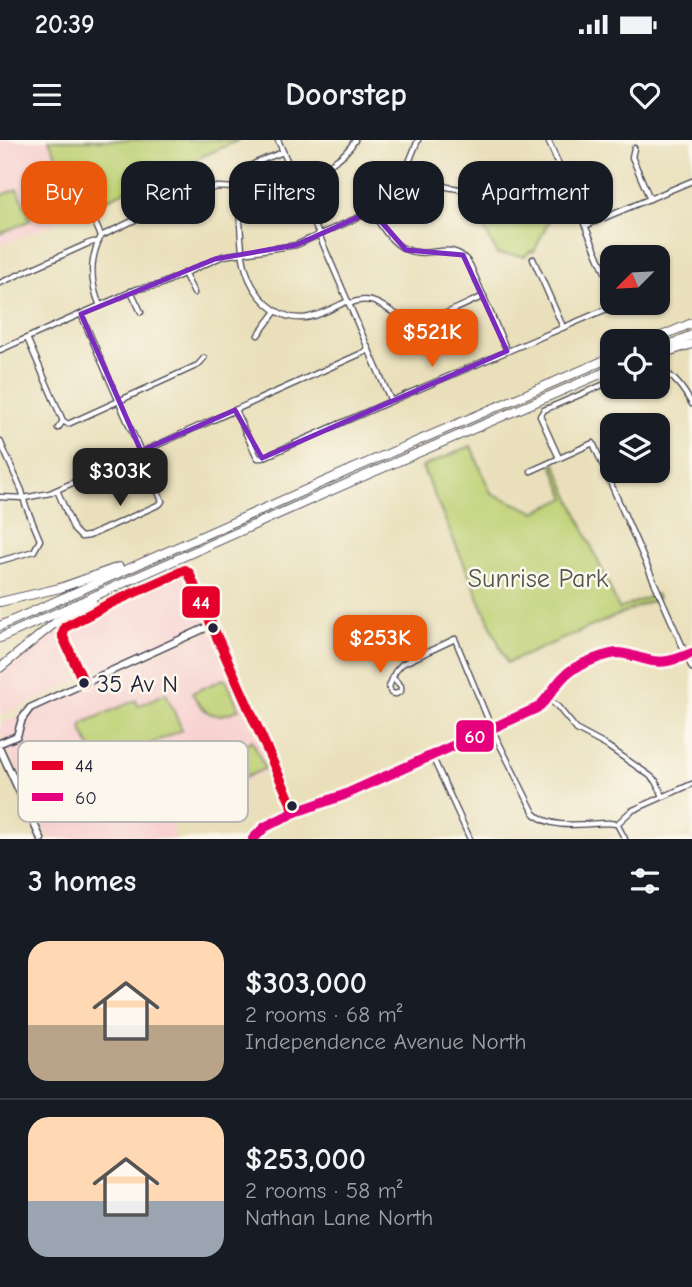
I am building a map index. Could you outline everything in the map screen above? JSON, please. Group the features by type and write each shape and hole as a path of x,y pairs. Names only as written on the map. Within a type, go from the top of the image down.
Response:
{"highway":[{"path":"670,333 692,322"},
{"path":"670,344 692,335"},
{"path":"670,351 692,344"},
{"path":"0,626 600,362"},
{"path":"0,638 600,374"},
{"path":"0,602 60,588 172,550"},
{"path":"0,668 56,622 151,571"}],"street":[{"path":"278,140 287,161"},
{"path":"336,161 348,151 355,140"},
{"path":"409,161 418,140"},
{"path":"548,140 557,161"},
{"path":"634,148 632,158 650,198"},
{"path":"263,161 283,152"},
{"path":"600,260 585,226 692,180"},
{"path":"0,350 131,291 159,285 223,256 285,248 305,242 353,220"},
{"path":"96,224 101,236"},
{"path":"100,306 91,276 97,242 101,236 126,224"},
{"path":"240,224 242,253 251,282 265,301 286,316 302,318 317,315 360,300 373,301 404,318 418,321 484,296"},
{"path":"314,224 391,401"},
{"path":"381,224 392,239 406,250 422,253 451,250 463,255 470,265 507,351"},
{"path":"0,283 97,242"},
{"path":"533,259 563,327"},
{"path":"184,273 194,293"},
{"path":"131,291 141,312"},
{"path":"258,335 276,311"},
{"path":"235,410 253,451 258,458 262,458 600,311"},
{"path":"57,490 81,537 89,536 162,501 81,314"},
{"path":"27,338 63,421 68,424 198,365 204,358"},
{"path":"0,497 23,498 57,490 369,350"},
{"path":"670,375 692,404"},
{"path":"559,458 540,416 544,410 600,386"},
{"path":"58,428 63,421"},
{"path":"0,441 39,536 39,544 34,551 0,561"},
{"path":"531,471 593,443 689,654 692,668"},
{"path":"84,683 63,630 92,612 185,570 189,573 295,812"},
{"path":"0,743 17,736 22,719 30,708 212,625"},
{"path":"393,678 402,664 455,639 492,729 534,813 542,820 556,824 617,824 631,811 692,784"},
{"path":"253,839 265,827 295,812 344,795 537,708 570,671 605,656 621,653 660,662 672,661 689,654"},
{"path":"548,698 577,730 607,746 649,775 663,796"},
{"path":"0,749 18,789"},
{"path":"432,756 470,839"},
{"path":"33,822 41,839"},
{"path":"617,824 625,839"}],"highlighted area":[{"path":"372,211 406,250 463,255 507,351 262,458 235,410 141,451 81,314 215,259 296,245"}],"shaded area":[{"path":"0,140 53,140 62,161 21,161 21,224 52,224 0,247"},
{"path":"182,573 185,574 206,624 86,678 66,635 67,630"},
{"path":"54,625 78,680 0,716 0,672"},
{"path":"208,631 212,632 272,769 248,780 248,741 18,741 18,771 0,731 0,724"},
{"path":"41,822 170,822 177,839 49,839"}],"green space":[{"path":"49,140 239,140 192,161 121,161 121,193 107,199 107,161 59,161"},
{"path":"17,189 21,198 22,224 0,234 0,196"},
{"path":"482,224 548,224 534,251 525,256 497,254"},
{"name":"Sunrise Park","path":"471,446 491,493 535,512 566,498 552,465 555,463 619,609 656,594 658,598 507,663 422,467"},
{"path":"223,679 227,681 239,709 223,715 211,714 192,693"},
{"path":"166,693 182,730 157,741 87,741 81,728 83,723 136,700 138,706"},
{"path":"252,740 264,769 248,776 248,743"}],"transit line":[{"name":"44","path":"84,683 63,637 65,627 185,570 189,573 295,812"},
{"name":"60","path":"253,839 265,827 295,812 344,795 537,708 565,675 586,662 617,653 663,662 692,653"}],"place":[{"name":"35 Av N","path":"84,683"}]}
